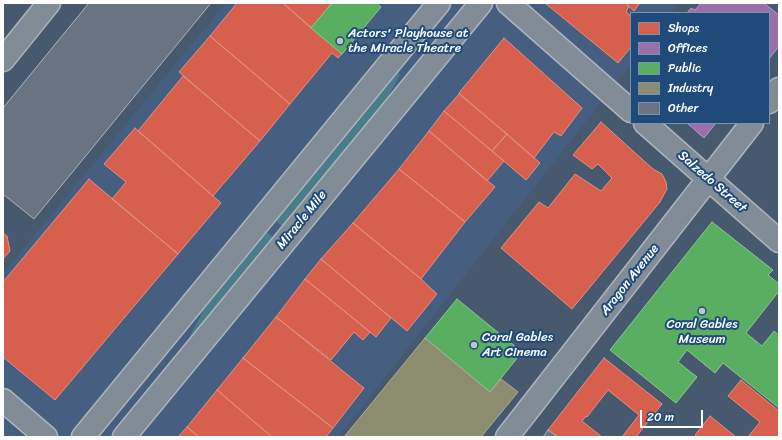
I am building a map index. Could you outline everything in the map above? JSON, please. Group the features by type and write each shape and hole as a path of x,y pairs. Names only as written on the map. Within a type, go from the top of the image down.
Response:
{"main road":[{"path":"3,60 49,3"},
{"path":"83,437 440,3"},
{"name":"Miracle Mile","path":"124,437 481,3"},
{"path":"508,3 630,110"},
{"path":"770,101 779,89"},
{"name":"Salzedo Street","path":"646,124 779,241"},
{"name":"Aragon Avenue","path":"507,437 751,124"},
{"path":"3,400 46,437"}],"shaded area":[{"path":"226,3 679,3 672,12 630,12 630,65 338,437 3,437 3,273"},
{"path":"398,73 400,75 387,99 283,227 276,221"},
{"path":"267,232 274,238 191,338 190,336 204,309"}],"building: Shops":[{"path":"237,3 283,3 342,54 338,58 332,53 290,104 210,36"},
{"path":"283,3 332,3 311,28"},
{"path":"545,3 625,3 629,6 626,12 630,15 630,48 618,63"},
{"path":"625,3 640,3 634,11"},
{"path":"210,36 290,104 260,141 179,72"},
{"path":"504,38 582,108 561,136 554,132 534,158 459,93"},
{"path":"183,76 260,141 213,196 138,131"},
{"path":"459,94 507,134 492,151 444,111"},
{"path":"444,111 504,161 487,181 429,131"},
{"path":"601,122 653,169 662,174 666,182 667,189 660,202 572,309 501,248 539,202 548,208 575,174 601,191 612,178 598,164 592,169 573,155"},
{"path":"135,128 221,203 178,254 112,199 126,182 104,164"},
{"path":"429,131 495,187 465,222 399,169"},
{"path":"507,134 540,163 526,180 492,151"},
{"path":"399,169 465,222 421,279 353,223"},
{"path":"89,179 178,254 55,400 3,357 3,282"},
{"path":"353,223 437,294 407,331 321,259"},
{"path":"3,233 7,236 10,251 3,259"},
{"path":"321,259 391,318 376,337 305,279"},
{"path":"305,279 370,332 363,340 354,332 331,360 276,317"},
{"path":"276,317 364,388 333,428 243,358"},
{"path":"243,358 333,428 326,437 272,437 217,390"},
{"path":"604,358 662,404 636,437 622,437 639,415 608,390 587,417 586,416 582,421 602,437 558,437 548,430"},
{"path":"741,380 779,411 779,437 748,437 760,422 728,396"},
{"path":"217,390 272,437 199,437 187,427"},
{"path":"710,416 736,437 698,437 695,435"},
{"path":"187,427 199,437 178,437"}],"building: Offices":[{"path":"701,3 764,3 779,15 779,46 770,58 770,12 688,12 691,8 695,10"},
{"path":"688,124 715,124 704,138"}],"building: Public":[{"name":"Actors' Playhouse at the Miracle Theatre","path":"332,3 376,3 381,7 342,54 311,28"},
{"name":"Coral Gables Museum","path":"712,222 773,270 768,275 779,284 779,291 746,333 762,346 774,331 779,335 779,408 723,363 715,373 687,350 678,362 697,377 676,403 610,350"},
{"name":"Coral Gables Art Cinema","path":"457,299 522,352 490,392 425,338"}],"building: Industry":[{"path":"425,338 490,392 501,379 518,392 481,437 344,437"}],"building: Other":[{"path":"89,3 211,3 34,219 3,194 3,108"},
{"path":"548,430 558,437 543,437"}],"place":[{"name":"Actors' Playhouse at the Miracle Theatre","path":"340,41"},
{"name":"Coral Gables Museum","path":"702,311"},
{"name":"Coral Gables Art Cinema","path":"474,345"}]}
